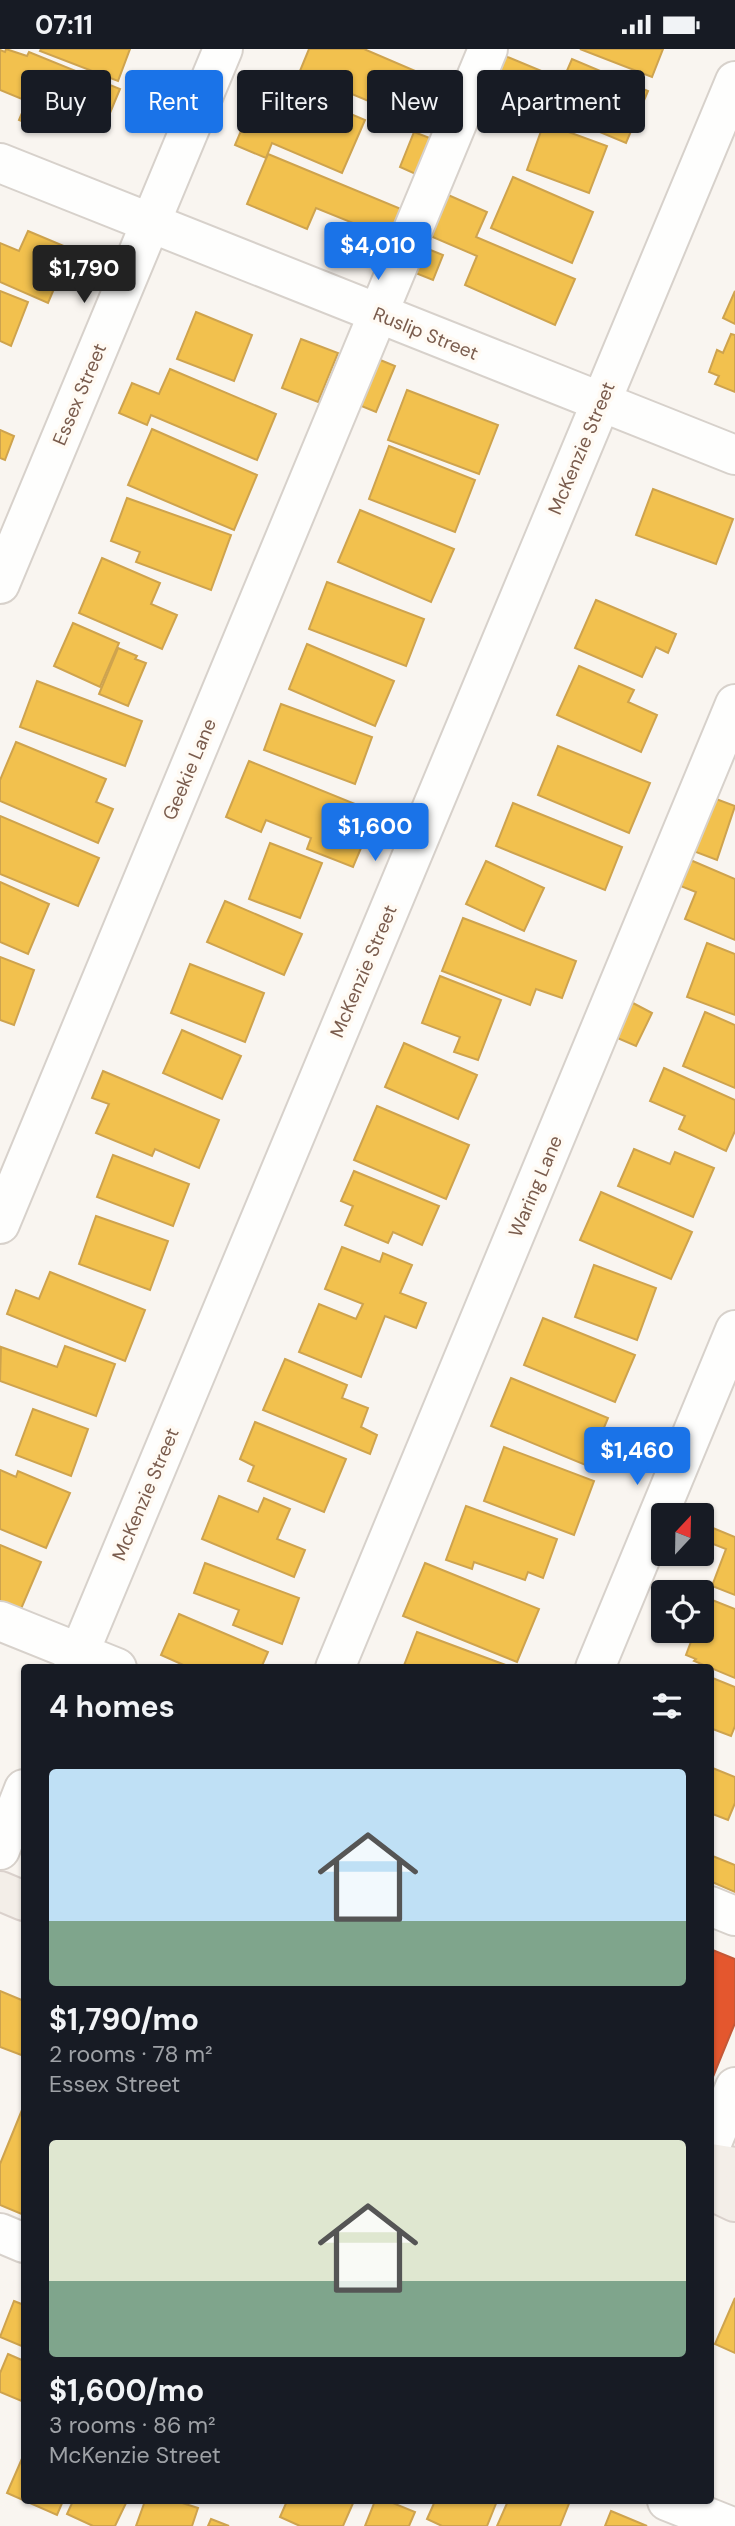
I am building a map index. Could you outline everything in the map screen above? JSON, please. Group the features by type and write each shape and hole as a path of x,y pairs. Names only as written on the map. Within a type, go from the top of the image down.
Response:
{"main road":[{"path":"0,1891 21,1900"},
{"path":"714,2164 735,2167"},
{"path":"714,2192 735,2202"}],"street":[{"name":"Essex Street","path":"0,585 223,49"},
{"name":"Geekie Lane","path":"0,1224 488,49"},
{"name":"McKenzie Street","path":"76,1660 735,81"},
{"name":"Ruslip Street","path":"0,163 735,455"},
{"name":"Waring Lane","path":"337,1664 735,703"},
{"path":"597,1664 735,1330"},
{"path":"0,1621 76,1660 96,1664"},
{"path":"0,1850 21,1797"},
{"path":"714,1908 735,1916"},
{"path":"714,2138 735,2087"},
{"path":"0,2233 21,2242"},
{"path":"675,2504 730,2526"}],"building: Homes":[{"path":"6,49 27,56 29,52 73,70 21,70 21,99 0,90 0,50 5,52"},
{"path":"130,49 118,81 111,78 111,70 89,70 40,51"},
{"path":"309,49 364,49 413,70 367,70 367,100 353,94 353,70 300,70"},
{"path":"580,49 663,49 652,77 645,74 645,70 634,70"},
{"path":"498,53 539,70 491,70"},
{"path":"572,59 598,70 567,70"},
{"path":"111,85 120,89 111,111"},
{"path":"353,115 365,120 342,173 272,143 266,158 235,145 240,133 353,133"},
{"path":"414,133 435,140 420,176 400,167"},
{"path":"540,133 571,133 607,146 589,193 527,170"},
{"path":"602,133 630,133 626,143"},
{"path":"268,154 401,209 390,238 316,208 307,229 247,204"},
{"path":"513,177 593,212 572,263 491,228"},
{"path":"439,191 487,212 476,237 575,279 555,325 465,285 477,256 421,232"},
{"path":"28,231 71,249 48,303 0,282 0,243 19,251"},
{"path":"418,245 443,255 433,280 408,270"},
{"path":"0,291 28,302 11,346 0,341"},
{"path":"735,291 735,324 723,318"},
{"path":"196,312 252,335 234,381 177,359"},
{"path":"731,334 735,335 735,392 715,384 719,376 709,372 717,350 723,353"},
{"path":"301,339 338,353 318,402 282,388"},
{"path":"373,357 395,366 376,412 354,403"},
{"path":"170,369 276,414 257,460 151,415 147,425 119,413 132,383 159,394"},
{"path":"407,390 498,425 479,474 388,440"},
{"path":"152,429 257,475 234,530 128,485"},
{"path":"0,430 14,436 5,460 0,458"},
{"path":"389,446 475,480 455,532 369,499"},
{"path":"653,489 733,519 716,564 636,535"},
{"path":"127,498 231,535 211,590 136,562 140,552 111,541"},
{"path":"360,510 454,549 431,602 338,562"},
{"path":"102,558 160,583 151,604 177,615 162,649 79,613"},
{"path":"327,582 424,619 406,666 309,629"},
{"path":"596,600 676,634 668,653 656,647 642,677 575,648"},
{"path":"73,623 119,643 100,687 54,666"},
{"path":"307,644 394,681 375,726 289,689"},
{"path":"118,648 146,663 128,706 99,694"},
{"path":"579,666 634,690 628,702 657,715 641,752 557,715"},
{"path":"37,681 142,721 125,766 20,727"},
{"path":"281,704 372,737 355,784 264,750"},
{"path":"16,742 106,779 96,802 113,809 98,843 0,801 0,780"},
{"path":"558,746 650,783 629,833 538,795"},
{"path":"249,761 360,806 348,834 364,841 353,867 307,849 311,838 266,820 261,832 226,817"},
{"path":"708,796 735,806 717,860 688,849"},
{"path":"513,803 622,847 605,890 496,846"},
{"path":"0,816 99,858 78,906 0,874"},
{"path":"270,843 322,863 300,918 249,899"},
{"path":"688,859 735,879 735,940 685,919 696,892 678,885"},
{"path":"486,861 544,888 524,931 466,904"},
{"path":"0,882 49,904 28,954 0,942"},
{"path":"225,901 302,934 284,975 207,942"},
{"path":"463,918 576,961 562,998 536,989 530,1005 442,971"},
{"path":"707,943 735,954 735,1015 687,997"},
{"path":"0,957 34,970 14,1025 0,1020"},
{"path":"190,964 264,993 245,1042 171,1013"},
{"path":"440,976 501,1000 478,1060 454,1052 460,1037 422,1023"},
{"path":"631,1002 652,1013 636,1046 615,1037"},
{"path":"705,1012 735,1025 735,1088 683,1066"},
{"path":"182,1030 241,1056 222,1099 163,1073"},
{"path":"404,1043 477,1075 458,1119 385,1087"},
{"path":"664,1068 735,1100 735,1131 726,1151 679,1129 685,1116 650,1101"},
{"path":"103,1071 219,1120 199,1168 155,1149 152,1156 96,1133 109,1104 92,1098"},
{"path":"377,1106 469,1145 446,1199 354,1160"},
{"path":"634,1149 670,1164 675,1152 714,1168 693,1217 618,1186"},
{"path":"113,1155 189,1184 173,1226 97,1197"},
{"path":"354,1171 439,1206 422,1245 393,1232 388,1243 345,1225 353,1206 341,1201"},
{"path":"601,1192 692,1232 671,1279 580,1240"},
{"path":"96,1216 168,1241 150,1290 79,1264"},
{"path":"342,1247 380,1262 383,1253 412,1265 400,1293 426,1303 416,1328 385,1316 361,1377 299,1352 319,1304 356,1319 363,1304 325,1289"},
{"path":"594,1265 656,1288 637,1340 575,1317"},
{"path":"50,1272 145,1310 125,1361 7,1314 16,1290 39,1299"},
{"path":"543,1318 635,1355 615,1402 524,1365"},
{"path":"65,1346 115,1364 96,1416 0,1381 1,1347 57,1367"},
{"path":"285,1359 347,1385 342,1398 368,1408 361,1427 377,1435 370,1454 263,1410"},
{"path":"511,1378 608,1418 588,1466 491,1426"},
{"path":"33,1409 88,1429 71,1476 16,1455"},
{"path":"255,1422 346,1459 324,1512 248,1481 254,1466 240,1459"},
{"path":"504,1447 594,1481 574,1535 484,1501"},
{"path":"0,1470 16,1477 18,1471 70,1493 46,1548 0,1529"},
{"path":"219,1496 258,1512 264,1498 290,1509 277,1539 305,1550 294,1577 202,1539"},
{"path":"466,1506 557,1539 543,1578 528,1572 525,1580 474,1562 472,1569 446,1560"},
{"path":"714,1528 735,1537 735,1595 714,1587 726,1549 714,1544"},
{"path":"0,1545 41,1562 18,1616 0,1608"},
{"path":"205,1563 299,1598 282,1644 233,1625 239,1610 194,1593"},
{"path":"425,1563 539,1609 517,1662 403,1616"},
{"path":"714,1601 735,1609 735,1678 714,1669 714,1664 701,1664 686,1655 690,1643 714,1643"},
{"path":"179,1614 268,1652 263,1664 181,1664 161,1655"},
{"path":"417,1632 503,1664 405,1664"},
{"path":"714,1679 735,1687 735,1726 731,1736 714,1730"},
{"path":"714,1769 735,1777 735,1803 728,1820 714,1815"},
{"path":"714,1857 735,1865 735,1892 714,1883"},
{"path":"0,1991 21,2000 21,2055 0,2047"},
{"path":"21,2112 21,2214 0,2205 0,2164"},
{"path":"735,2298 735,2353 715,2344"},
{"path":"14,2301 21,2304 21,2346 0,2337"},
{"path":"8,2354 21,2360 21,2401 0,2392 0,2373"},
{"path":"21,2461 21,2499 7,2493"},
{"path":"32,2504 62,2504 57,2515"},
{"path":"72,2504 126,2504 115,2526 93,2526 67,2514"},
{"path":"144,2504 185,2504 198,2508 192,2526 136,2526"},
{"path":"286,2504 353,2504 343,2526 300,2526 280,2517"},
{"path":"374,2504 395,2504 415,2512 409,2526 365,2526"},
{"path":"434,2504 496,2504 487,2526 442,2526 427,2519"},
{"path":"507,2504 569,2504 560,2526 497,2526"},
{"path":"611,2511 647,2526 605,2526"},
{"path":"211,2519 229,2526 208,2526"}],"building: Shops":[{"path":"714,1951 735,1959 735,2023 714,2074"}]}
